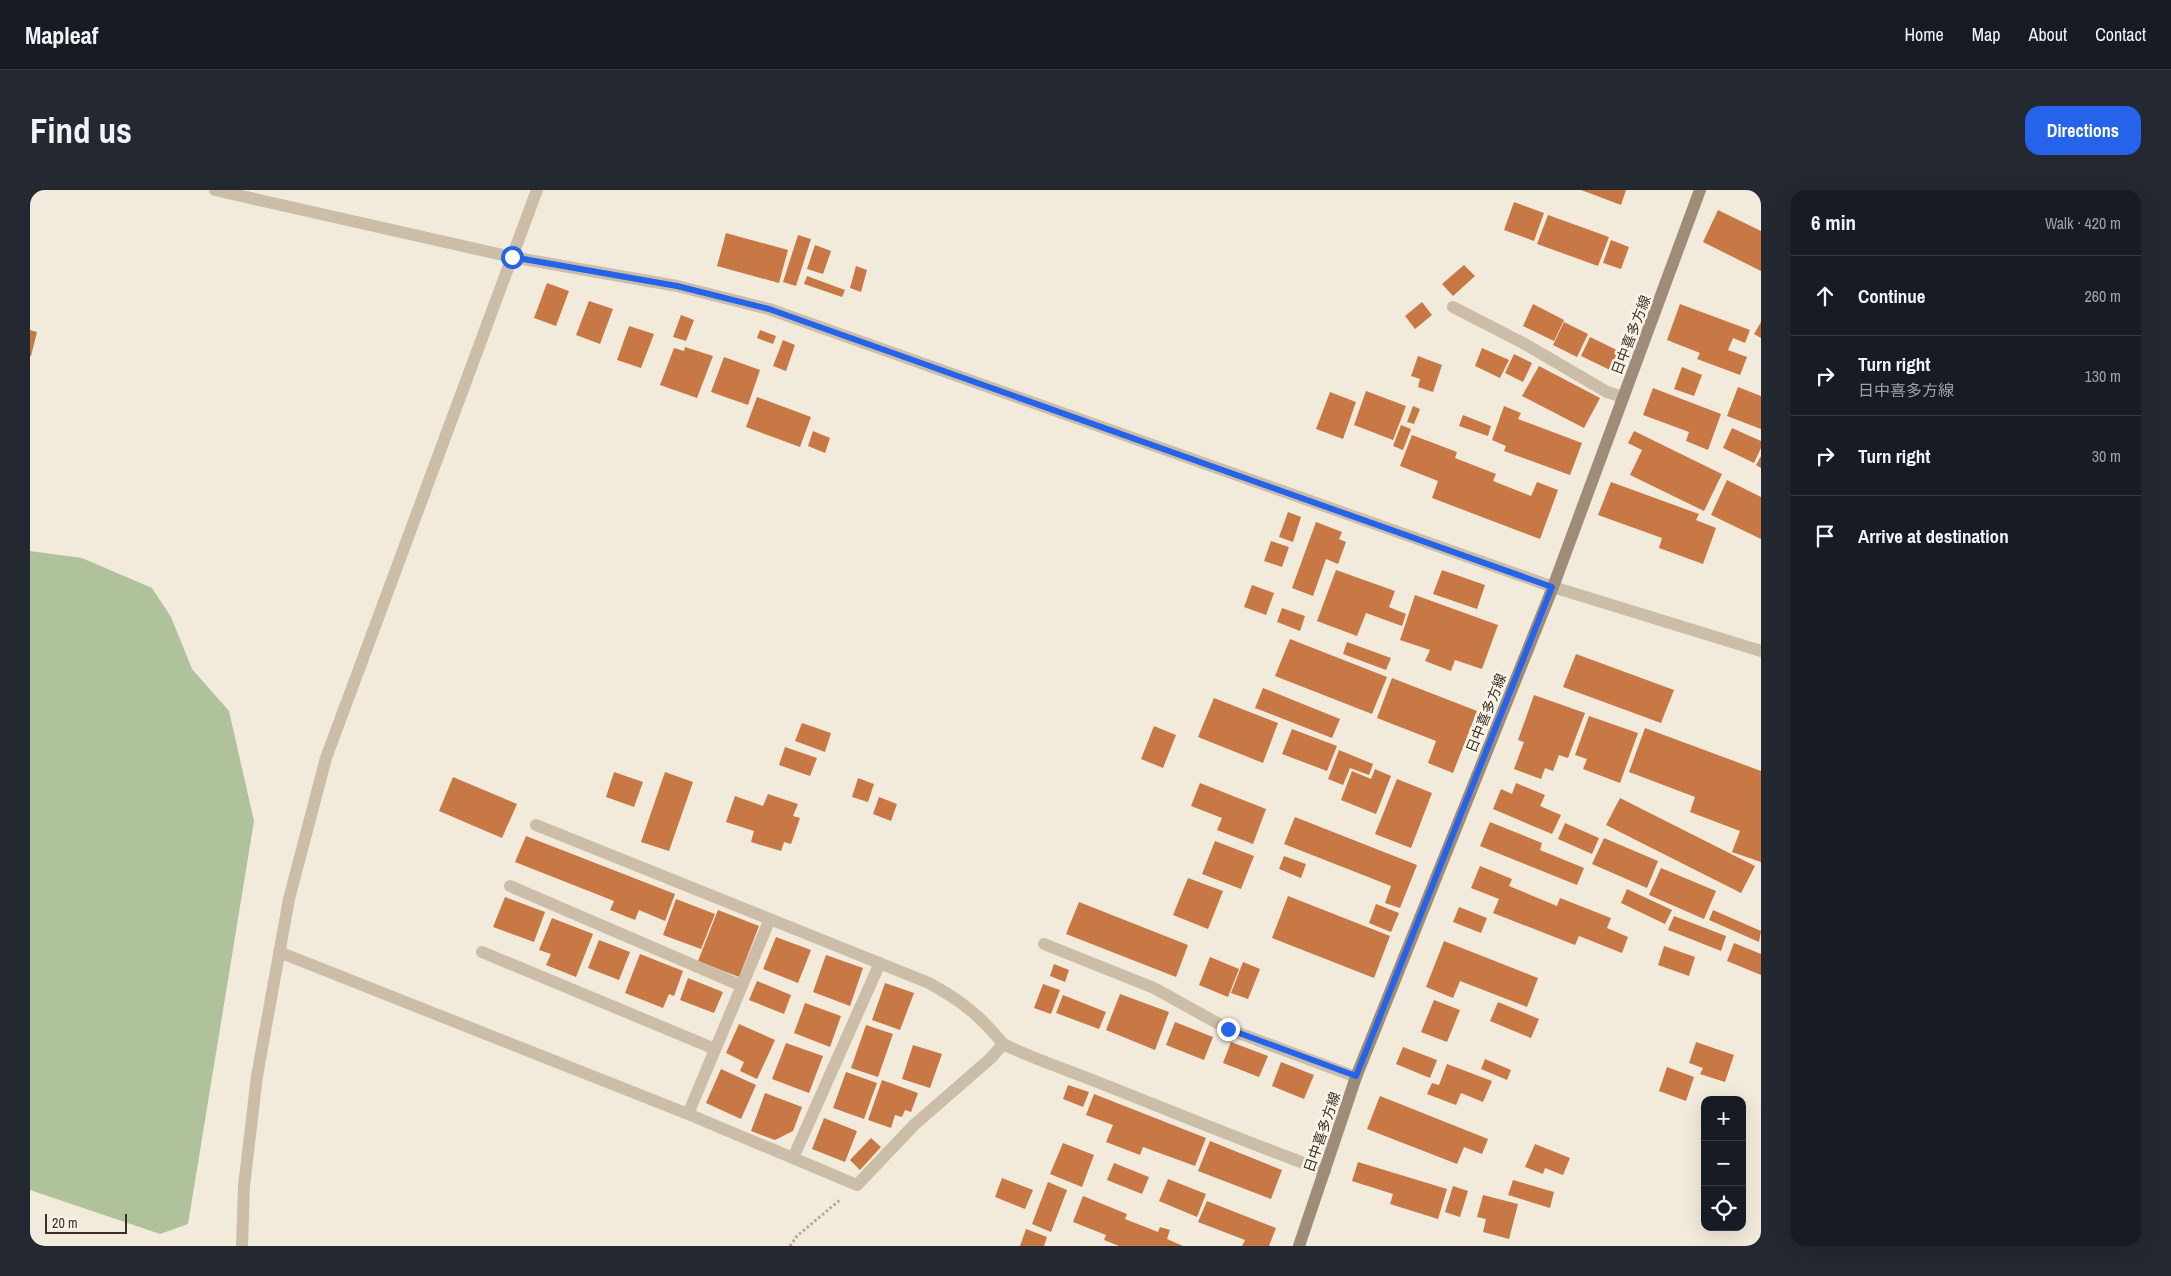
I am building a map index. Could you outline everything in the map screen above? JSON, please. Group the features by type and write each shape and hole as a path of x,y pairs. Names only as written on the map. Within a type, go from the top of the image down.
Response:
{"main road":[{"name":"日中喜多方線","path":"1299,1246 1356,1076 1552,587 1700,190"}],"street":[{"path":"215,190 512,257 677,286 769,309 1552,587 1761,651"},
{"path":"242,1246 244,1186 257,1076 289,899 326,758 361,658 464,391 538,190"},
{"path":"1453,307 1523,343 1607,392 1623,397"},
{"path":"536,825 930,983 958,999 985,1021 1003,1044 1036,1060 1088,1078 1252,1144 1324,1170"},
{"path":"510,886 742,986"},
{"path":"688,1114 770,919"},
{"path":"1044,944 1154,988 1228,1029 1356,1076"},
{"path":"279,952 688,1114 857,1185 914,1125 991,1058 1003,1044"},
{"path":"482,952 715,1049"},
{"path":"793,1158 880,963"}],"path":[{"path":"790,1246 807,1227 857,1185"}],"green space":[{"path":"30,551 82,558 152,588 171,617 192,669 229,711 254,821 188,1224 160,1234 30,1190"}],"building":[{"path":"1581,190 1626,190 1621,205"},
{"path":"1514,202 1544,213 1534,241 1504,230"},
{"path":"1718,210 1761,231 1761,271 1703,242"},
{"path":"1548,215 1609,237 1598,266 1537,244"},
{"path":"726,233 788,250 779,283 717,266"},
{"path":"798,235 811,239 796,286 783,282"},
{"path":"1611,240 1629,247 1621,269 1603,263"},
{"path":"815,245 831,251 823,274 807,269"},
{"path":"1464,265 1475,276 1453,296 1442,284"},
{"path":"856,266 867,270 861,292 850,288"},
{"path":"807,276 845,290 842,297 804,284"},
{"path":"547,283 569,291 556,326 534,318"},
{"path":"589,301 613,309 600,344 576,335"},
{"path":"1422,302 1432,315 1415,329 1405,316"},
{"path":"1533,304 1564,320 1554,341 1523,326"},
{"path":"1680,304 1750,330 1745,343 1733,338 1728,350 1747,357 1740,375 1697,359 1700,353 1667,340"},
{"path":"681,315 694,320 686,341 673,337"},
{"path":"1564,322 1588,334 1577,357 1553,345"},
{"path":"1761,322 1761,338 1754,334"},
{"path":"629,326 654,334 641,368 617,360"},
{"path":"30,330 37,332 31,356 30,356"},
{"path":"760,330 776,336 773,344 757,338"},
{"path":"1590,337 1621,352 1612,371 1581,356"},
{"path":"783,340 795,345 786,371 773,366"},
{"path":"685,347 713,356 697,398 660,385 674,348 684,351"},
{"path":"1482,348 1509,360 1500,378 1475,366"},
{"path":"1514,354 1532,363 1523,382 1505,373"},
{"path":"1418,356 1442,365 1433,392 1418,387 1420,379 1411,376"},
{"path":"724,357 760,370 748,405 711,392"},
{"path":"1539,366 1600,398 1584,428 1522,396"},
{"path":"1682,367 1702,375 1694,396 1674,389"},
{"path":"1738,387 1761,396 1761,429 1727,416"},
{"path":"1653,388 1721,414 1708,450 1686,441 1689,432 1643,415"},
{"path":"1366,391 1406,406 1393,440 1354,425"},
{"path":"1330,392 1356,402 1343,439 1316,429"},
{"path":"757,397 811,417 800,447 746,427"},
{"path":"1413,406 1420,409 1414,424 1407,422"},
{"path":"1504,406 1521,413 1518,419 1582,443 1570,475 1504,451 1506,446 1492,440"},
{"path":"1463,415 1491,426 1488,436 1459,426"},
{"path":"1401,425 1411,429 1403,450 1393,446"},
{"path":"1732,428 1761,441 1761,448 1754,463 1723,448"},
{"path":"813,431 830,438 825,453 808,446"},
{"path":"1634,431 1722,474 1704,511 1630,475 1642,450 1628,443"},
{"path":"1412,435 1457,452 1455,458 1496,474 1493,481 1531,496 1537,482 1558,490 1540,539 1432,498 1438,481 1400,466"},
{"path":"1761,456 1761,468 1756,465"},
{"path":"1727,480 1761,497 1761,539 1711,515"},
{"path":"1611,482 1699,514 1696,520 1716,528 1703,564 1659,548 1662,538 1598,515"},
{"path":"1288,512 1301,517 1293,542 1279,537"},
{"path":"1316,522 1342,532 1339,539 1346,542 1338,564 1326,559 1313,596 1292,588"},
{"path":"1271,541 1289,547 1282,567 1264,561"},
{"path":"1336,570 1395,591 1389,607 1406,614 1402,626 1366,613 1357,636 1317,621"},
{"path":"1442,570 1485,585 1477,609 1433,594"},
{"path":"1252,585 1274,593 1266,615 1244,607"},
{"path":"1415,595 1498,625 1482,669 1455,660 1451,671 1425,661 1430,650 1400,640"},
{"path":"1282,608 1305,616 1300,631 1277,622"},
{"path":"1290,639 1387,677 1372,714 1275,676"},
{"path":"1347,642 1391,658 1386,670 1343,654"},
{"path":"1576,654 1674,690 1661,723 1563,687"},
{"path":"1392,678 1477,711 1453,773 1428,763 1436,741 1377,718"},
{"path":"1263,688 1340,719 1332,738 1255,708"},
{"path":"1534,695 1585,713 1568,758 1559,755 1553,771 1545,768 1541,779 1514,769 1524,742 1518,740"},
{"path":"1214,698 1278,723 1263,763 1198,737"},
{"path":"1589,716 1638,733 1620,783 1583,769 1587,759 1575,755"},
{"path":"802,723 831,733 825,752 795,741"},
{"path":"1154,726 1176,735 1163,768 1141,759"},
{"path":"1645,728 1761,771 1761,862 1732,852 1740,831 1690,812 1695,797 1629,772"},
{"path":"1292,729 1337,746 1327,771 1282,754"},
{"path":"785,747 817,758 810,776 779,765"},
{"path":"1339,750 1373,764 1369,775 1350,768 1343,785 1328,779"},
{"path":"1375,769 1391,776 1376,814 1341,800 1352,771 1371,779"},
{"path":"614,772 643,782 634,807 606,797"},
{"path":"665,772 693,782 669,851 641,842"},
{"path":"453,777 517,804 502,838 439,811"},
{"path":"858,778 874,784 868,802 852,797"},
{"path":"1397,779 1432,793 1411,848 1375,834"},
{"path":"1200,783 1266,809 1253,844 1217,830 1222,818 1191,806"},
{"path":"1516,783 1545,795 1540,806 1561,815 1552,834 1493,809 1501,789 1512,794"},
{"path":"768,794 798,804 793,816 800,818 791,844 784,842 781,851 751,842 754,831 726,822 735,796 763,806"},
{"path":"879,797 897,804 891,821 873,814"},
{"path":"1620,798 1755,866 1741,893 1606,825"},
{"path":"1295,817 1417,865 1400,908 1385,903 1391,886 1284,844"},
{"path":"1490,822 1542,843 1540,850 1584,868 1577,885 1480,846"},
{"path":"1565,823 1599,838 1592,854 1558,839"},
{"path":"526,836 675,894 665,921 639,910 635,920 610,910 614,901 515,862"},
{"path":"1604,838 1658,861 1647,888 1592,864"},
{"path":"1215,841 1254,856 1241,889 1202,874"},
{"path":"1284,856 1306,864 1301,878 1279,869"},
{"path":"1480,866 1512,879 1509,886 1557,906 1560,898 1611,918 1607,928 1628,937 1622,953 1579,936 1575,945 1493,913 1499,899 1471,888"},
{"path":"1661,868 1716,891 1704,919 1649,895"},
{"path":"1188,878 1223,891 1208,929 1173,915"},
{"path":"1627,889 1672,910 1665,924 1621,903"},
{"path":"1288,896 1390,936 1374,978 1272,938"},
{"path":"505,897 545,912 534,942 493,927"},
{"path":"676,899 715,914 701,949 663,935"},
{"path":"1079,902 1188,945 1176,977 1066,934"},
{"path":"1376,904 1399,913 1391,932 1369,923"},
{"path":"1459,907 1487,918 1481,933 1453,922"},
{"path":"718,910 759,926 739,977 698,961"},
{"path":"1713,910 1761,931 1759,942 1709,920"},
{"path":"1674,916 1726,936 1721,951 1668,930"},
{"path":"552,918 593,934 576,977 546,965 551,954 539,950"},
{"path":"776,937 811,950 798,983 763,969"},
{"path":"599,940 630,952 619,980 588,968"},
{"path":"1444,941 1538,978 1527,1007 1460,981 1453,998 1426,987"},
{"path":"1734,943 1761,954 1761,975 1727,961"},
{"path":"1664,946 1695,957 1689,976 1658,965"},
{"path":"640,954 683,971 674,996 669,994 663,1008 625,993"},
{"path":"826,955 863,968 850,1006 813,992"},
{"path":"1210,957 1239,969 1228,997 1199,985"},
{"path":"1243,962 1260,969 1248,999 1231,993"},
{"path":"1054,964 1069,970 1065,982 1050,976"},
{"path":"688,978 723,992 714,1013 680,1000"},
{"path":"757,981 791,995 784,1014 749,1000"},
{"path":"885,983 914,993 900,1030 872,1020"},
{"path":"1043,984 1060,990 1051,1014 1034,1008"},
{"path":"1120,994 1169,1012 1155,1050 1106,1030"},
{"path":"1063,995 1106,1012 1099,1029 1056,1013"},
{"path":"1434,1000 1460,1010 1447,1042 1421,1032"},
{"path":"1498,1002 1539,1019 1531,1038 1490,1021"},
{"path":"805,1003 841,1016 830,1047 794,1033"},
{"path":"1175,1022 1213,1037 1204,1060 1166,1045"},
{"path":"739,1024 775,1040 757,1079 740,1071 744,1062 726,1053"},
{"path":"866,1025 893,1034 878,1077 851,1068"},
{"path":"1231,1042 1268,1056 1259,1077 1223,1063"},
{"path":"1696,1042 1734,1055 1725,1082 1700,1074 1703,1068 1689,1063"},
{"path":"786,1043 823,1056 809,1093 772,1079"},
{"path":"913,1045 942,1054 930,1088 902,1079"},
{"path":"1403,1047 1437,1060 1430,1078 1396,1064"},
{"path":"1485,1059 1511,1070 1507,1080 1481,1069"},
{"path":"1281,1062 1314,1075 1304,1099 1272,1086"},
{"path":"1447,1064 1492,1081 1483,1102 1461,1093 1456,1105 1427,1094 1432,1083 1439,1085"},
{"path":"1667,1067 1694,1077 1686,1101 1659,1091"},
{"path":"721,1069 756,1085 741,1119 706,1103"},
{"path":"846,1072 877,1083 864,1119 833,1108"},
{"path":"882,1080 918,1093 911,1112 905,1110 902,1117 895,1115 891,1128 868,1120"},
{"path":"1068,1085 1089,1092 1083,1107 1063,1099"},
{"path":"765,1093 802,1107 793,1131 775,1140 751,1131"},
{"path":"1094,1094 1206,1138 1195,1166 1143,1147 1140,1155 1106,1142 1113,1125 1086,1115"},
{"path":"1380,1096 1488,1139 1482,1154 1464,1147 1457,1164 1367,1129"},
{"path":"824,1118 857,1131 845,1162 812,1149"},
{"path":"871,1138 881,1147 860,1170 850,1160"},
{"path":"1210,1141 1282,1170 1271,1199 1198,1171"},
{"path":"1063,1143 1094,1155 1082,1187 1050,1174"},
{"path":"1535,1144 1570,1158 1563,1175 1545,1168 1543,1174 1525,1167"},
{"path":"1358,1162 1447,1189 1438,1219 1390,1204 1393,1194 1352,1181"},
{"path":"1114,1163 1149,1177 1142,1194 1107,1180"},
{"path":"1002,1178 1033,1190 1025,1209 995,1197"},
{"path":"1168,1179 1206,1194 1197,1217 1159,1201"},
{"path":"1513,1180 1554,1192 1550,1208 1508,1195"},
{"path":"1048,1182 1067,1190 1051,1232 1032,1224"},
{"path":"1453,1186 1468,1191 1460,1217 1445,1212"},
{"path":"1483,1195 1518,1204 1509,1239 1483,1232 1486,1219 1477,1217"},
{"path":"1083,1196 1127,1214 1125,1219 1158,1232 1160,1227 1170,1230 1167,1239 1183,1246 1119,1246 1104,1240 1106,1235 1073,1222"},
{"path":"1207,1201 1276,1228 1269,1246 1242,1246 1245,1240 1198,1222"},
{"path":"1026,1229 1047,1237 1044,1246 1020,1246"}],"route":[{"path":"512,257 677,286 769,309 1552,587 1356,1076 1228,1029"}]}
